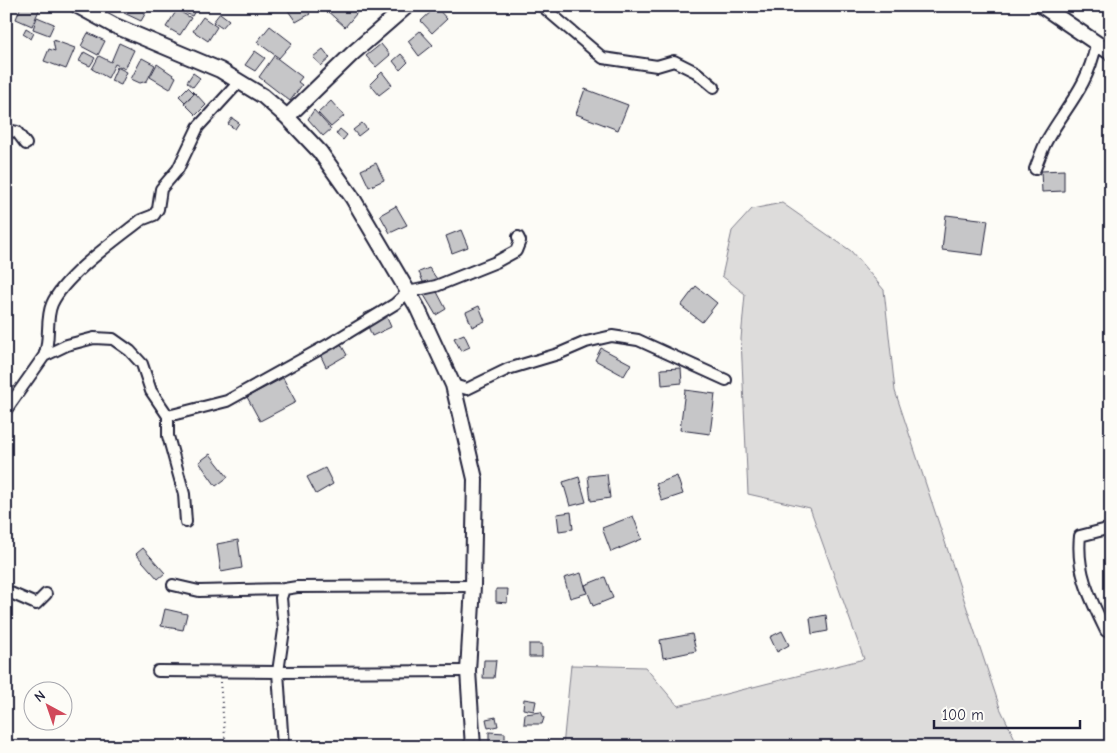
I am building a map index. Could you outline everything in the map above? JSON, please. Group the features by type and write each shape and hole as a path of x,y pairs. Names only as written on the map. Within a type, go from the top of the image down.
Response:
{"street":[{"path":"78,6 113,25 220,70 263,96 320,152 352,198 408,292 436,345 453,385 475,479 473,586 468,671 473,747"},
{"path":"286,117 353,53 407,6"},
{"path":"542,6 602,58 657,66 674,61 696,72 714,88"},
{"path":"1042,6 1096,45 1111,53"},
{"path":"1035,169 1046,141 1072,103 1091,69 1096,45"},
{"path":"6,410 44,356 48,347 52,304 68,281 141,220 154,215 158,209 161,189 178,169 198,127 240,81"},
{"path":"6,130 17,132 26,144"},
{"path":"168,416 227,401 332,343 395,304 408,292 436,286 496,262 516,251 520,241 518,238"},
{"path":"453,385 467,389 508,369 558,354 586,342 612,336 638,340 726,380"},
{"path":"44,356 67,345 94,338 113,339 130,351 142,364 151,391 168,416 168,436 184,494 186,522"},
{"path":"1106,631 1088,593 1078,555 1080,536 1111,528"},
{"path":"173,585 199,591 297,587 473,586"},
{"path":"283,747 278,672 284,630 281,598 284,589"},
{"path":"6,591 36,604 46,594"},
{"path":"158,671 468,671"}],"path":[{"path":"219,672 226,747"}],"shaded area":[{"path":"782,203 851,251 884,290 895,391 1000,708 1019,747 563,747 571,665 645,667 678,706 864,659 810,508 748,494 741,339 745,294 722,276 732,231 752,209"}],"building":[{"path":"21,6 40,8 32,26 16,19"},
{"path":"127,6 142,6 148,9 141,21 124,13"},
{"path":"181,6 190,6 196,9 192,16 179,10"},
{"path":"290,6 304,6 310,14 296,22 287,9"},
{"path":"328,6 362,7 345,27 325,9"},
{"path":"436,7 447,19 432,33 421,21"},
{"path":"177,10 191,18 180,35 166,27"},
{"path":"220,13 229,20 222,28 213,22"},
{"path":"37,17 54,24 49,35 33,29"},
{"path":"203,17 217,27 208,41 193,31"},
{"path":"270,26 292,43 279,58 257,42"},
{"path":"26,28 34,33 31,39 23,34"},
{"path":"420,31 433,45 419,56 408,41"},
{"path":"88,33 105,41 98,55 81,46"},
{"path":"53,40 75,48 66,69 44,61 49,49 55,51"},
{"path":"119,43 134,50 125,69 115,64 108,78 92,69 99,56 111,62"},
{"path":"381,44 390,55 376,67 366,56"},
{"path":"323,49 330,58 321,66 313,57"},
{"path":"255,51 265,58 255,71 245,65"},
{"path":"84,52 95,58 90,66 79,61"},
{"path":"401,54 408,62 400,70 393,61"},
{"path":"274,56 302,77 298,82 302,85 290,101 259,77"},
{"path":"142,58 155,65 147,81 140,83 131,79"},
{"path":"157,64 176,77 170,89 150,77"},
{"path":"117,67 127,72 121,85 111,81"},
{"path":"382,72 392,85 379,95 370,84"},
{"path":"193,73 200,78 193,87 187,82"},
{"path":"188,87 194,93 185,102 179,96"},
{"path":"585,89 628,105 618,130 576,114"},
{"path":"195,93 206,105 196,115 184,103"},
{"path":"331,101 344,116 331,127 318,113"},
{"path":"314,110 331,129 323,136 308,119"},
{"path":"232,118 239,123 235,129 228,124"},
{"path":"362,123 367,129 358,136 353,130"},
{"path":"340,129 347,135 343,140 336,134"},
{"path":"376,163 384,180 369,187 361,170"},
{"path":"1064,170 1064,191 1042,192 1041,171"},
{"path":"396,206 407,225 390,233 380,215"},
{"path":"946,215 988,220 983,255 942,250"},
{"path":"461,230 468,247 452,253 446,236"},
{"path":"429,268 437,279 435,280 436,283 425,287 419,272"},
{"path":"696,286 717,303 702,322 681,306"},
{"path":"436,290 446,309 436,315 424,295"},
{"path":"382,306 391,327 372,336 363,314"},
{"path":"479,306 485,321 472,327 466,312"},
{"path":"464,334 470,347 461,351 454,338"},
{"path":"339,341 347,355 326,367 319,352"},
{"path":"601,348 631,364 624,376 595,360"},
{"path":"681,368 682,383 662,385 661,369"},
{"path":"283,378 296,402 260,421 247,397"},
{"path":"685,390 715,394 710,434 680,430"},
{"path":"210,454 228,477 216,486 199,462"},
{"path":"325,468 333,484 316,494 307,477"},
{"path":"607,474 610,498 591,501 588,476"},
{"path":"677,476 683,494 662,501 656,484"},
{"path":"579,477 586,502 570,506 563,482"},
{"path":"571,512 573,529 559,531 557,514"},
{"path":"633,516 642,539 611,552 602,528"},
{"path":"238,540 242,568 221,572 217,544"},
{"path":"143,548 165,573 158,579 136,554"},
{"path":"581,573 587,593 570,598 564,578"},
{"path":"605,577 613,598 593,606 585,585"},
{"path":"496,589 508,589 507,603 496,602"},
{"path":"165,609 187,614 183,630 161,626"},
{"path":"826,615 828,631 812,634 810,618"},
{"path":"782,631 789,645 777,652 770,637"},
{"path":"692,634 696,651 663,658 660,640"},
{"path":"529,644 542,644 542,657 529,657"},
{"path":"484,660 496,660 494,678 483,678"},
{"path":"524,699 536,701 534,711 523,709"},
{"path":"541,712 544,718 542,724 524,724 525,714"},
{"path":"496,717 498,726 488,728 486,719"},
{"path":"489,732 505,733 505,747 489,747"}]}
